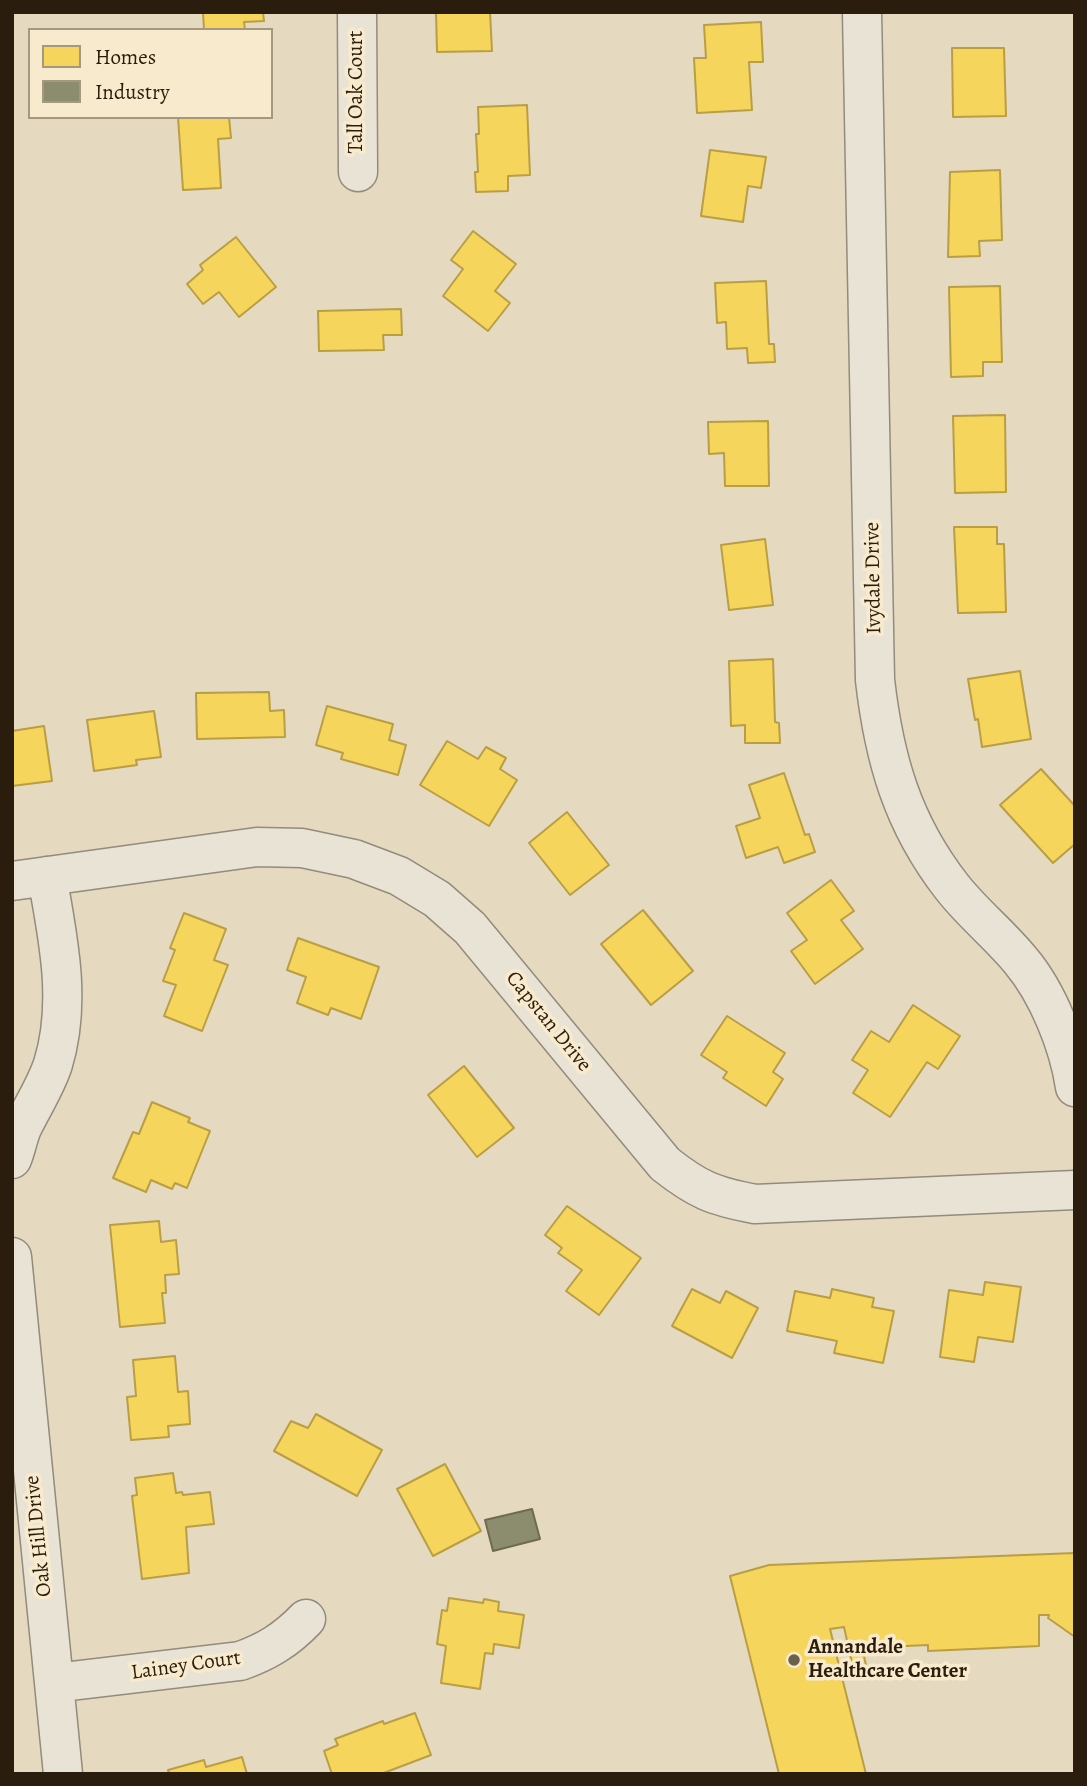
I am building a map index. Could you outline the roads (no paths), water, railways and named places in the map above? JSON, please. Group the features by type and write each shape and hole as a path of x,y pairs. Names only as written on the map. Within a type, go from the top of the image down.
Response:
{"street":[{"name":"Tall Oak Court","path":"357,12 358,172"},
{"name":"Ivydale Drive","path":"862,12 875,680 883,741 898,793 922,842 951,887 1021,960 1032,976 1057,1022 1075,1087"},
{"name":"Capstan Drive","path":"29,878 257,847 302,848 354,859 399,876 437,899 470,928 665,1164 691,1184 722,1198 755,1204 1075,1190"},
{"path":"12,1159 21,1130 52,1066 61,1029 63,996 60,965 29,878"},
{"name":"Oak Hill Drive","path":"12,1257 63,1774"},
{"name":"Lainey Court","path":"54,1683 240,1661 267,1651 294,1632 306,1619"}],"place":[{"name":"Annandale Healthcare Center","path":"794,1660"}]}
